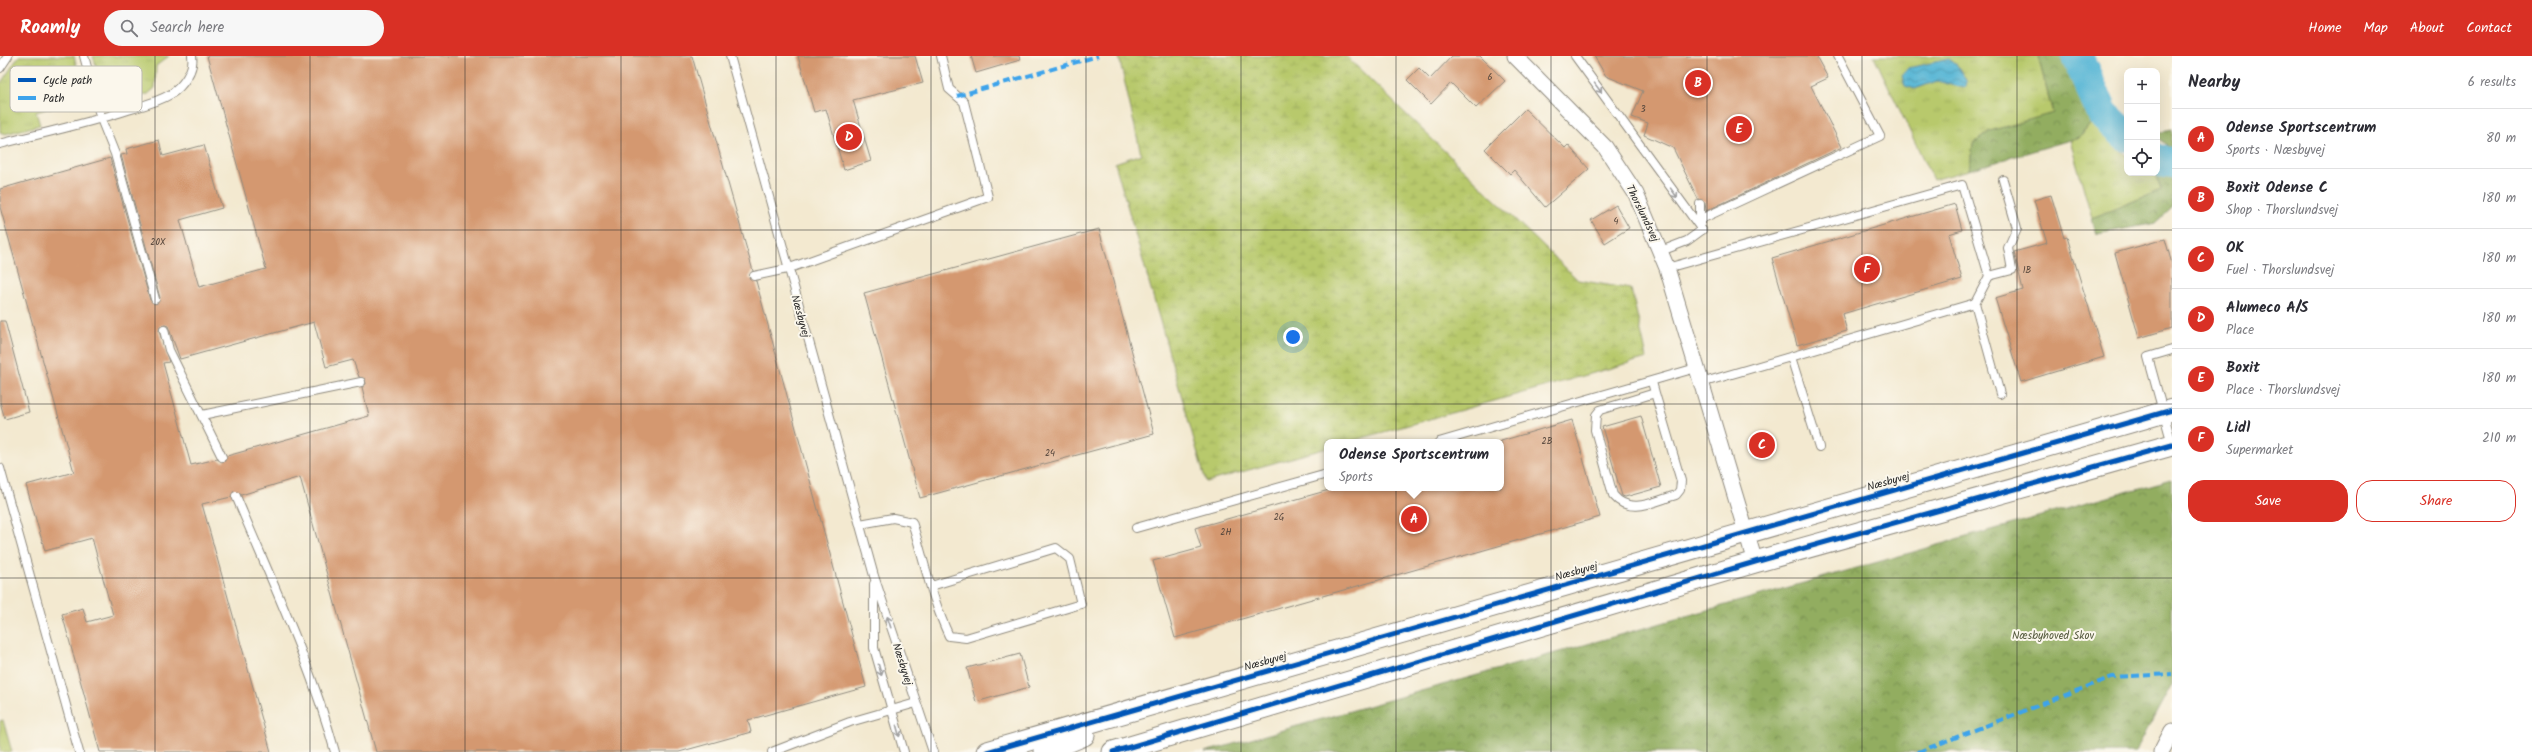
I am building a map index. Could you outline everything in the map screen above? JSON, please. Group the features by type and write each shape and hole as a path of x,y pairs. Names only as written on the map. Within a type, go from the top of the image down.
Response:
{"street":[{"name":"Thorslundsvej","path":"1515,56 1605,147 1636,194 1667,268 1755,562"},
{"name":"Næsbyvej","path":"987,752 1746,532 2167,412"},
{"path":"1113,752 1755,562 2172,444"},
{"path":"1044,752 1152,704"},
{"path":"2161,752 2172,731"}],"lane":[{"path":"0,68 8,56"},
{"path":"84,56 87,66"},
{"path":"142,106 160,100 171,94 184,81 192,67 192,56"},
{"name":"Næsbyvej","path":"730,56 787,269 874,576 933,752"},
{"path":"754,276 787,269 988,197 964,102 949,89 941,56"},
{"path":"1575,56 1702,230"},
{"path":"1699,220 1880,136 1838,56"},
{"path":"99,112 115,154 155,299"},
{"path":"0,144 101,119 123,112"},
{"path":"1989,276 2012,270 2008,248 2017,228 2003,180"},
{"path":"1667,268 1962,185 1989,276 1975,303 2000,394"},
{"path":"1700,204 1699,220 1702,230"},
{"path":"1661,251 1687,240 1702,230"},
{"path":"1701,383 1975,303"},
{"path":"164,330 170,350 222,457"},
{"path":"2172,350 2148,357 2167,412 2172,444"},
{"path":"1791,357 1819,447"},
{"path":"1450,439 1652,382 1696,368"},
{"path":"202,415 361,382"},
{"path":"1652,382 1681,481 1680,490 1676,495 1636,507 1628,507 1620,503 1614,495 1595,430 1596,415 1600,410 1655,393"},
{"path":"0,468 79,752"},
{"path":"1136,528 1324,475"},
{"path":"236,496 281,604 327,725 335,752"},
{"path":"860,524 893,518 912,522 940,618 950,636 966,638 1081,604 1070,559 1056,548 931,586"},
{"name":"Næsbyvej","path":"874,576 874,648 904,752"},
{"path":"772,752 850,722 916,703"}],"green space":[{"path":"19,56 74,56 77,66 12,66"},
{"path":"93,56 169,56 156,66 155,88 148,94 142,96 142,66 96,66"},
{"path":"1346,56 1578,280 1631,289 1647,358 1359,439 1324,439 1324,449 1206,482 1115,163 1141,154 1119,57"},
{"path":"1874,56 2038,56 2053,114 1990,131 1973,144 1969,170 1933,180"},
{"path":"2038,56 2067,56 2083,105 2092,122 2080,137 1969,170 1973,144 1990,131 2053,113"},
{"path":"10,69 10,112 36,112 40,125 5,134 0,132 0,84"},
{"path":"2092,122 2124,153 2124,176 2157,176 2161,190 2092,218 2070,140 2080,137"},
{"path":"2172,130 2172,148 2160,140 2160,132"},
{"path":"2160,174 2172,175 2172,208 2156,223 2097,234 2092,218 2161,190 2157,176 2160,176"},
{"name":"Næsbyhoved Skov","path":"2172,479 2172,684 2135,752 1963,752 1952,750 1945,752 1205,752"},
{"path":"3,720 12,752 0,752 0,721"}],"water":[{"path":"1949,59 1957,65 1967,82 1966,86 1963,88 1937,81 1915,89 1905,86 1902,76 1908,68"}],"building":[{"path":"207,56 692,56 753,271 749,278 756,281 866,687 748,720 751,732 679,752 376,752 300,477 241,495 234,491 231,497 202,504 271,752 100,752 62,614 83,608 87,622 113,615 92,538 45,551 26,485 74,472 0,207 0,189 110,158 150,300 156,304 160,298 121,155 127,154 126,149 159,140 163,156 204,145 222,208 180,220 199,287 266,269","holes":["314,322 326,367 353,360 359,377 365,379 366,384 362,387 369,416 227,456 224,462 217,459 191,465 163,363 169,362 159,331 160,326 168,326 180,359"]},
{"path":"798,56 915,56 923,83 853,100 871,161 844,170 826,109 814,112"},
{"path":"971,56 1019,56 1020,60 976,73"},
{"path":"1452,56 1480,56 1505,81 1476,108 1451,83 1431,104 1407,80 1419,68 1430,79"},
{"path":"1594,56 1816,56 1828,78 1811,86 1842,147 1706,211 1705,202 1698,199 1673,148 1644,135 1648,123 1632,117 1643,91 1606,76"},
{"path":"1525,109 1565,148 1568,145 1589,169 1545,207 1514,170 1510,174 1485,149"},
{"path":"2051,195 2064,238 2067,237 2104,357 2021,382 1995,298 2023,290 2014,252 2047,243 2034,200"},
{"path":"1955,204 1962,230 1949,234 1962,279 1842,314 1847,331 1797,345 1772,258"},
{"path":"1616,205 1629,228 1605,243 1591,220"},
{"path":"1099,229 1154,434 920,498 864,293"},
{"path":"2165,239 2172,264 2172,328 2139,338 2115,253"},
{"path":"0,321 5,321 29,412 5,419 0,402"},
{"path":"1641,416 1661,487 1625,497 1622,496 1602,427"},
{"path":"1572,420 1600,517 1175,638 1153,561 1201,548 1195,528 1325,491 1504,491 1504,440"},
{"path":"1020,654 1029,687 976,702 967,668"}],"waterway":[{"path":"2077,56 2103,114 2124,133"},
{"path":"2160,160 2172,162"}],"marked path":[{"path":"957,96 1098,56"},
{"path":"1918,752 2112,677 2172,674"}],"cycle path":[{"path":"987,752 2172,410"},
{"path":"1113,752 1755,562 2172,445"}],"place":[{"name":"Boxit Odense C","path":"1698,83"},
{"name":"Boxit","path":"1739,129"},
{"name":"Alumeco A/S","path":"849,137"},
{"name":"Lidl","path":"1867,269"},
{"name":"OK","path":"1762,445"},
{"name":"Odense Sportscentrum","path":"1414,519"}]}
